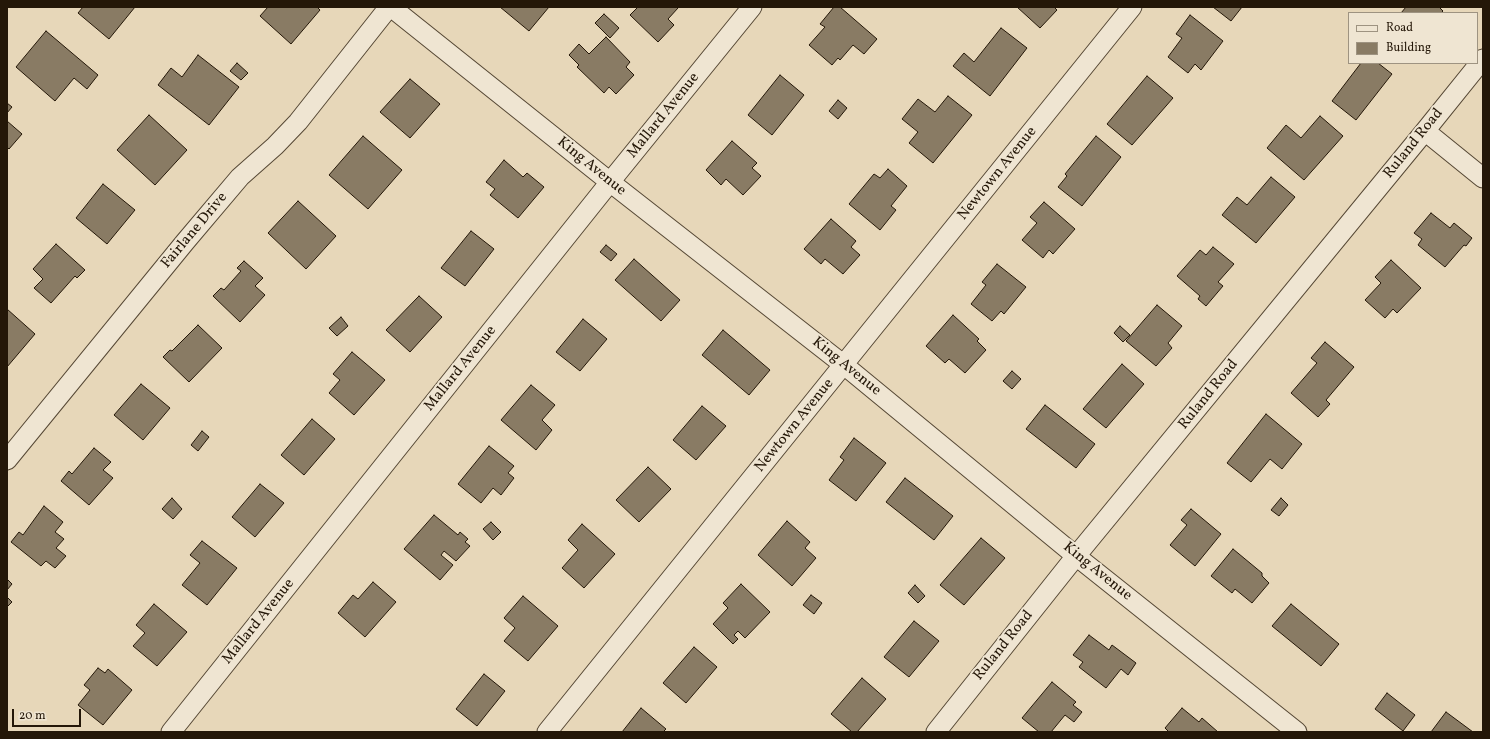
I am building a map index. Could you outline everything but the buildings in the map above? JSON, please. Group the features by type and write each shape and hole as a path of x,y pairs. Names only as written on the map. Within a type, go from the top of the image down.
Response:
{"street":[{"name":"King Avenue","path":"390,7 844,365 1076,556 1297,732"},
{"name":"Fairlane Drive","path":"7,460 185,242 240,177 275,146 298,122 390,7"},
{"name":"Mallard Avenue","path":"171,732 610,182 752,7"},
{"name":"Newtown Avenue","path":"547,732 1132,7"},
{"name":"Ruland Road","path":"936,732 1076,556 1425,132 1483,59"},
{"path":"1425,132 1483,178"}]}
